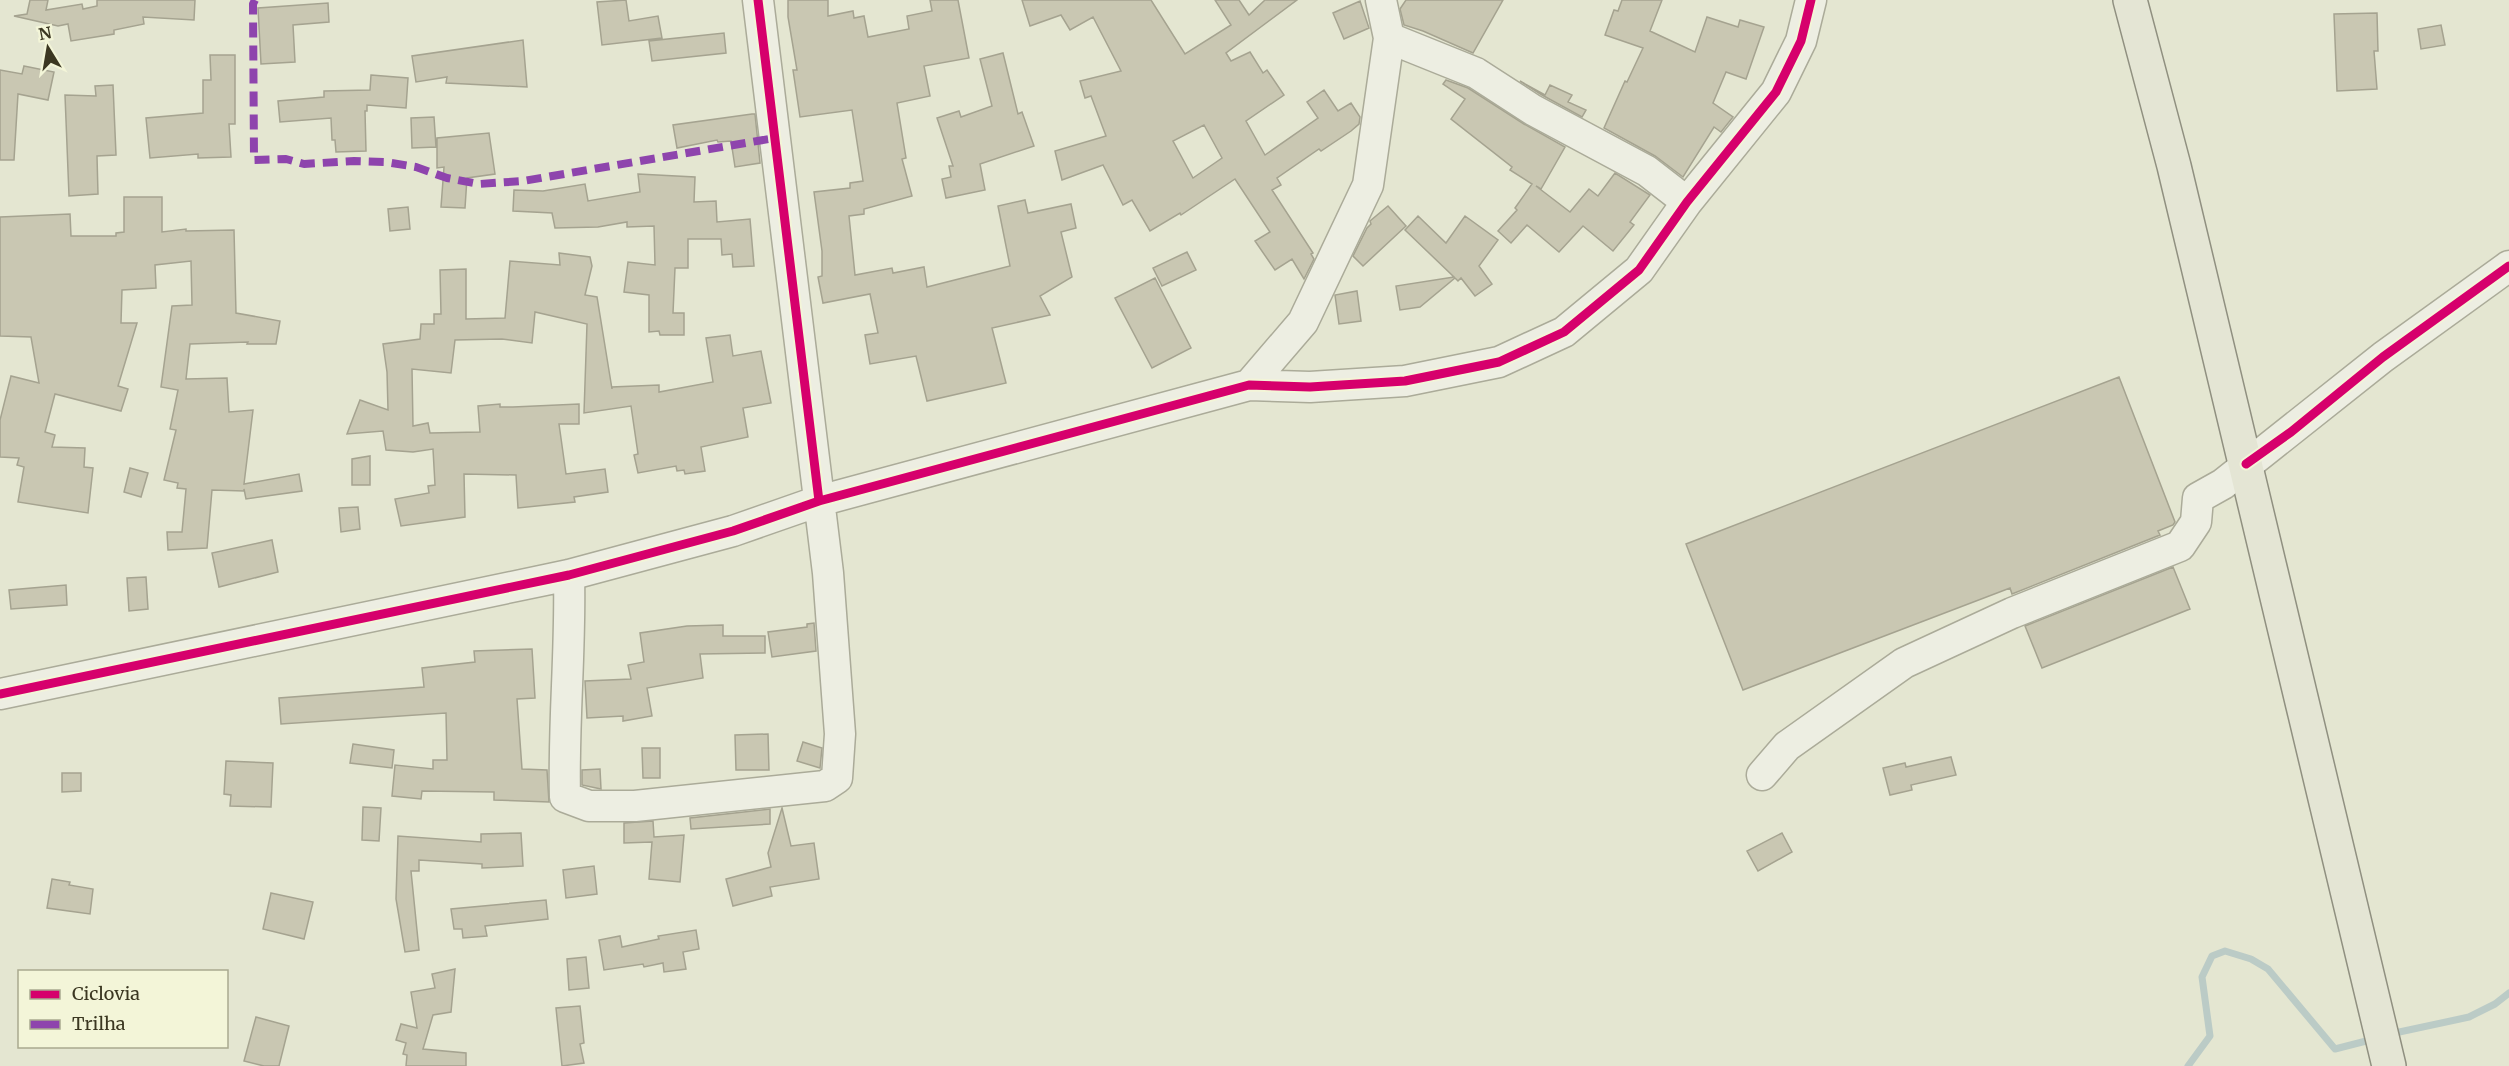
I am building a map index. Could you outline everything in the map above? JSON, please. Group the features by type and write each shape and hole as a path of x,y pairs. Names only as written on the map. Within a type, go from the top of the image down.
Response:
{"main road":[{"path":"2130,0 2174,166 2389,1066"}],"street":[{"path":"569,575 571,632 564,740 565,797 589,806 635,806 825,786 837,778 840,734 828,573 758,0"},
{"path":"1249,385 1303,322 1368,185 1389,38 1381,0"},
{"path":"0,694 569,575 733,531 819,501 1249,385 1310,387 1405,381 1499,362 1564,332 1639,270 1687,202 1776,92 1801,41 1811,0"},
{"path":"1389,38 1476,73 1533,110 1647,171 1687,202"},
{"path":"1762,776 1787,746 1904,663 2022,609 2180,546 2196,522 2198,498 2223,484 2383,357 2509,266"}],"building":[{"path":"30,0 48,0 46,10 82,4 83,9 97,6 97,0 195,0 194,20 143,17 144,24 114,30 114,34 71,41 68,24 58,26 14,16 27,14"},
{"path":"626,0 629,21 658,16 662,38 602,45 597,2"},
{"path":"788,0 828,0 828,16 853,11 854,18 864,16 868,37 909,29 907,16 932,11 930,0 958,0 969,58 924,66 930,96 897,103 906,158 902,159 912,196 864,209 864,214 849,216 855,275 892,268 893,273 924,267 927,287 1010,266 998,206 1025,200 1028,213 1071,204 1076,228 1061,232 1072,277 1040,296 1050,315 992,328 1006,383 927,401 916,356 870,364 865,335 878,333 870,294 823,303 818,277 822,276 822,251 814,192 850,188 850,183 863,181 852,110 800,117 793,70 797,70 788,17"},
{"path":"1022,0 1151,0 1185,54 1231,25 1215,0 1239,0 1249,15 1265,0 1297,0 1226,53 1231,61 1250,52 1263,73 1267,70 1284,95 1246,121 1265,155 1318,118 1307,102 1324,90 1338,111 1351,103 1360,117 1359,124 1351,131 1321,151 1319,149 1277,178 1281,185 1272,190 1313,253 1311,254 1314,259 1304,279 1292,259 1275,270 1255,241 1270,232 1235,179 1181,215 1180,213 1150,231 1132,200 1123,205 1103,165 1062,180 1055,151 1106,136 1091,96 1085,98 1080,81 1121,71 1093,17 1070,30 1061,15 1030,26","holes":["1204,125 1222,158 1193,178 1173,141"]},
{"path":"1406,0 1503,0 1473,53 1404,25 1400,9"},
{"path":"1622,0 1662,0 1650,31 1695,52 1707,17 1738,27 1740,20 1764,27 1746,79 1726,72 1713,103 1733,117 1721,132 1714,127 1683,177 1655,156 1604,128 1643,48 1605,35 1614,10 1618,11"},
{"path":"1360,1 1369,28 1344,39 1333,13"},
{"path":"328,3 329,22 293,25 295,62 261,64 258,8"},
{"path":"2377,13 2378,51 2374,51 2377,89 2337,91 2334,14"},
{"path":"2441,25 2445,45 2421,49 2418,29"},
{"path":"724,33 726,53 652,61 649,41"},
{"path":"523,40 527,87 446,83 447,77 416,82 412,56"},
{"path":"1003,53 1018,114 1022,112 1034,146 980,164 985,190 946,198 942,179 951,177 949,166 953,166 937,118 959,111 961,117 992,106 980,59"},
{"path":"210,55 235,55 235,124 229,124 231,157 198,158 198,154 150,158 146,118 203,113 203,80 211,80"},
{"path":"24,66 54,72 48,100 18,94 14,160 0,160 0,70 22,74"},
{"path":"371,75 408,78 406,108 367,105 367,111 365,111 366,151 336,152 335,140 332,140 331,118 280,122 278,101 324,97 324,91 370,90"},
{"path":"1446,80 1468,88 1565,147 1541,189 1536,186 1570,212 1589,189 1598,196 1615,173 1650,195 1630,222 1634,225 1613,251 1583,226 1559,252 1527,225 1511,243 1498,231 1517,210 1515,208 1532,184 1510,170 1512,167 1451,119 1465,99 1443,84"},
{"path":"1520,81 1545,95 1550,85 1572,95 1568,102 1586,110 1582,117"},
{"path":"113,85 116,155 97,156 98,194 69,196 65,95 96,96 95,86"},
{"path":"755,114 760,163 735,167 731,141 718,142 717,140 677,148 673,125"},
{"path":"434,117 436,147 412,148 411,118"},
{"path":"489,133 495,174 467,178 465,208 441,207 444,167 437,168 437,138"},
{"path":"638,174 695,177 694,202 716,201 717,222 750,219 754,266 733,267 732,254 722,255 721,239 688,239 688,268 675,268 673,313 684,313 684,335 660,335 659,331 649,332 649,295 624,292 628,262 655,265 654,226 627,227 627,222 598,227 555,228 552,213 513,211 514,190 543,191 585,184 588,201 640,192"},
{"path":"124,197 162,197 162,232 186,229 186,231 234,230 236,313 280,321 276,344 247,344 248,342 190,344 186,379 227,378 229,412 253,410 244,484 299,474 302,491 246,499 244,489 244,491 212,490 207,548 168,550 167,532 182,532 186,489 177,488 178,483 164,480 176,430 170,429 178,390 161,387 172,306 192,305 191,261 155,265 156,288 122,290 121,323 137,323 118,386 128,389 121,411 55,394 45,432 55,435 52,447 85,448 84,467 93,468 88,513 18,502 24,467 17,465 19,458 0,457 0,420 11,376 39,383 31,337 0,336 0,217 70,214 71,236 116,236 116,233 124,232"},
{"path":"1388,206 1406,226 1363,266 1353,256 1371,224 1370,221"},
{"path":"408,207 410,229 390,231 388,209"},
{"path":"1418,216 1446,243 1465,216 1498,240 1479,266 1492,284 1475,296 1461,278 1458,281 1455,278 1420,307 1400,310 1396,286 1454,277 1405,230"},
{"path":"1187,252 1196,270 1162,286 1153,268"},
{"path":"559,253 590,257 592,266 585,295 597,297 612,389 612,387 659,385 659,392 713,382 706,338 730,335 733,356 761,351 771,403 743,408 748,437 701,447 705,471 685,474 684,470 677,471 676,466 638,473 634,455 638,454 631,406 584,413 587,324 535,312 532,343 502,339 455,340 451,373 412,369 413,426 428,423 430,433 480,432 478,406 579,404 579,424 559,424 566,474 605,469 608,492 574,497 575,502 518,508 516,475 464,474 465,517 401,526 395,499 429,493 428,486 435,485 433,449 413,452 386,450 383,431 347,434 360,400 388,410 387,372 383,344 420,339 421,324 434,324 434,314 441,314 440,270 466,269 466,319 505,318 510,261 560,265"},
{"path":"1155,278 1191,348 1152,368 1115,298"},
{"path":"1357,291 1361,321 1339,324 1335,295"},
{"path":"2119,377 2175,522 2173,525 2158,531 2160,535 2012,594 2010,588 1743,690 1686,544"},
{"path":"370,456 370,485 352,485 352,459"},
{"path":"130,468 148,473 141,497 124,492"},
{"path":"358,507 360,529 341,532 339,508"},
{"path":"272,540 278,572 219,587 212,553"},
{"path":"2173,567 2190,609 2042,668 2025,626"},
{"path":"146,577 148,609 129,611 127,578"},
{"path":"66,585 67,605 11,609 9,590"},
{"path":"814,623 816,651 772,657 768,632 807,627 807,624"},
{"path":"723,625 723,636 765,636 765,653 700,654 703,678 647,688 652,716 623,721 623,716 587,718 585,681 631,679 628,665 644,662 640,633 687,626"},
{"path":"532,649 535,698 517,699 522,769 547,770 549,802 494,800 494,792 422,791 421,799 392,796 395,765 433,769 433,760 447,760 446,713 281,724 279,698 424,687 422,668 475,662 474,651"},
{"path":"768,734 769,770 736,770 735,735"},
{"path":"803,742 822,748 820,768 797,761"},
{"path":"353,744 394,750 392,768 350,763"},
{"path":"642,748 660,748 660,778 643,778"},
{"path":"1951,757 1956,775 1911,785 1912,790 1890,795 1883,768 1905,763 1906,767"},
{"path":"226,761 273,763 271,807 230,806 231,795 224,794"},
{"path":"600,769 601,789 582,785 582,770"},
{"path":"62,773 81,773 81,791 62,792"},
{"path":"363,807 381,808 379,841 362,840"},
{"path":"782,808 791,846 814,843 819,879 770,887 772,896 733,906 726,879 771,867 768,853"},
{"path":"770,809 770,824 691,829 690,818"},
{"path":"653,821 654,837 684,835 680,882 649,879 652,842 624,843 624,823"},
{"path":"521,833 523,866 482,868 482,864 419,860 419,871 411,871 419,950 405,952 396,899 398,836 481,842 481,834"},
{"path":"1782,833 1792,852 1758,871 1747,851"},
{"path":"594,866 597,894 566,898 563,870"},
{"path":"52,879 70,882 69,885 93,889 90,914 47,908"},
{"path":"271,893 313,902 304,939 263,929"},
{"path":"546,900 548,919 485,926 487,936 463,938 462,929 454,929 451,909"},
{"path":"696,930 699,949 683,952 686,969 664,972 663,963 604,970 599,940 620,936 622,947 659,939 658,936"},
{"path":"586,957 589,988 569,990 567,959"},
{"path":"455,969 451,1012 433,1015 423,1049 466,1053 466,1066 406,1066 407,1055 403,1054 406,1043 396,1040 401,1024 417,1028 411,992 435,988 432,974"},
{"path":"580,1006 584,1043 580,1044 584,1063 562,1066 556,1008"},
{"path":"256,1017 289,1026 279,1066 264,1066 244,1061"}],"waterway":[{"path":"2188,1066 2210,1036 2202,977 2212,956 2225,951 2251,959 2268,969 2335,1049 2374,1039"},
{"path":"2390,1034 2469,1017 2495,1004 2509,993"}],"marked path":[{"path":"255,0 253,4 254,160 286,159 304,164 386,162 416,167 447,178 479,184 523,181 775,138"}],"cycle path":[{"path":"758,0 819,501"},
{"path":"0,694 569,575 733,531 819,501 1249,385 1310,387 1405,381 1499,362 1564,332 1639,270 1687,202 1776,92 1801,41 1811,0"},
{"path":"2246,464 2291,432 2383,357 2509,266"}]}
